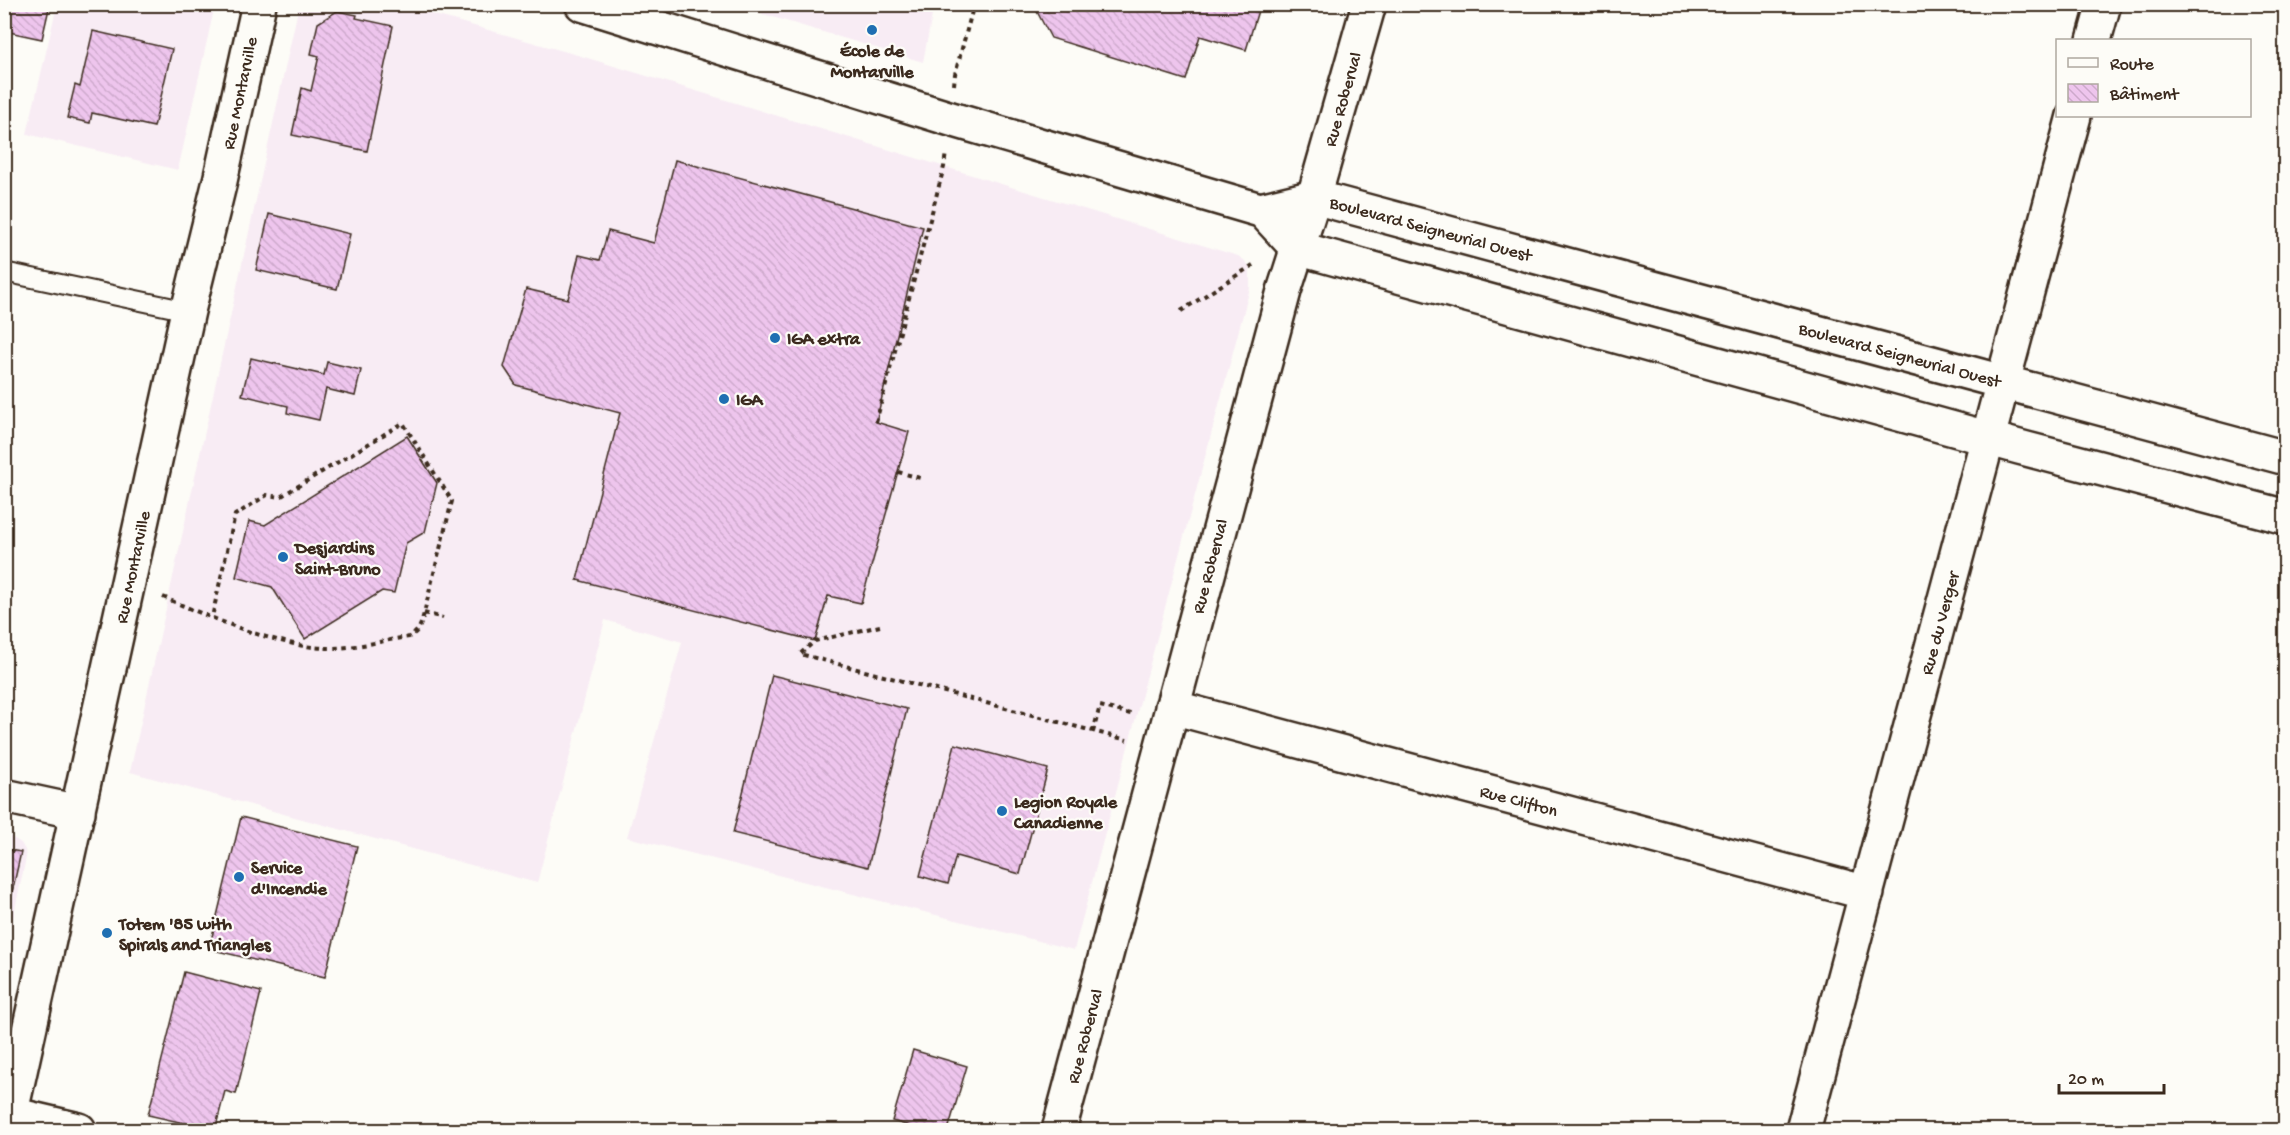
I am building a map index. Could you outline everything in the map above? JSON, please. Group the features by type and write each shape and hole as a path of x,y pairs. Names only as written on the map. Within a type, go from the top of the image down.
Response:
{"street":[{"name":"Rue Montarville","path":"9,1122 188,311 259,4"},
{"name":"Boulevard Seigneurial Ouest","path":"582,4 951,119 1262,210 1314,198 2286,458"},
{"name":"Rue Roberval","path":"1059,1131 1245,432 1370,4"},
{"path":"2094,39 2104,4"},
{"name":"Rue du Verger","path":"1803,1131 2074,117"},
{"path":"1262,210 1297,248 1987,438 2286,517"},
{"name":"Rue Clifton","path":"1172,707 1867,893"},
{"path":"4,796 78,812"},
{"path":"9,1122 79,1131"}],"lane":[{"path":"4,272 188,311"}],"path":[{"path":"951,119 955,74 974,4"},
{"path":"876,422 944,167"},
{"path":"1181,311 1253,265"},
{"path":"164,597 212,617 281,640 316,648 333,648 409,637 419,630 452,501 403,423 280,497 267,495 235,515 212,617"},
{"path":"898,472 920,478"},
{"path":"424,613 443,618"},
{"path":"880,626 815,641 800,654 1134,742"},
{"path":"1093,732 1100,706 1141,717"}],"shaded area":[{"path":"57,5 215,5 178,170 27,134"},
{"path":"299,5 399,5 581,56 1238,256 1244,260 1250,268 1250,288 1074,950 627,837 682,642 605,620 537,883 130,772"},
{"name":"École de Montarville","path":"732,5 934,5 923,62"},
{"path":"5,833 21,843 26,858 5,955"}],"building":[{"path":"4,4 50,4 42,39 4,31"},
{"path":"1033,4 1260,4 1246,50 1200,36 1186,80 1051,38"},
{"path":"337,11 357,15 356,18 393,26 367,151 292,135 302,88 311,91 319,56 311,54 318,23"},
{"path":"93,31 172,49 154,127 92,113 90,123 67,118 75,85 80,87"},
{"name":"IGA","path":"675,160 923,227 876,422 909,432 861,603 828,596 815,641 577,580 620,413 516,385 504,367 526,289 568,299 579,255 600,260 608,231 654,243"},
{"path":"269,214 350,234 337,289 256,270"},
{"path":"251,358 324,375 327,362 361,370 355,396 326,389 319,420 287,413 288,406 242,395"},
{"path":"407,436 437,483 425,532 406,543 394,593 382,591 305,639 272,587 236,577 249,521 265,525"},
{"path":"772,675 907,709 868,867 733,833"},
{"path":"955,744 1048,769 1020,874 956,856 948,884 920,876"},
{"path":"241,817 357,846 325,977 209,949"},
{"path":"4,849 21,852 10,902 4,901"},
{"path":"184,972 261,992 236,1094 225,1091 215,1130 148,1115"},
{"path":"913,1050 967,1066 948,1130 924,1130 892,1121"}],"place":[{"name":"École de Montarville","path":"872,30"},
{"name":"IGA extra","path":"775,338"},
{"name":"IGA","path":"724,399"},
{"name":"Desjardins Saint-Bruno","path":"283,557"},
{"name":"Legion Royale Canadienne","path":"1002,811"},
{"name":"Service d'Incendie","path":"239,877"},
{"name":"Totem '85 with Spirals and Triangles","path":"107,933"}]}
